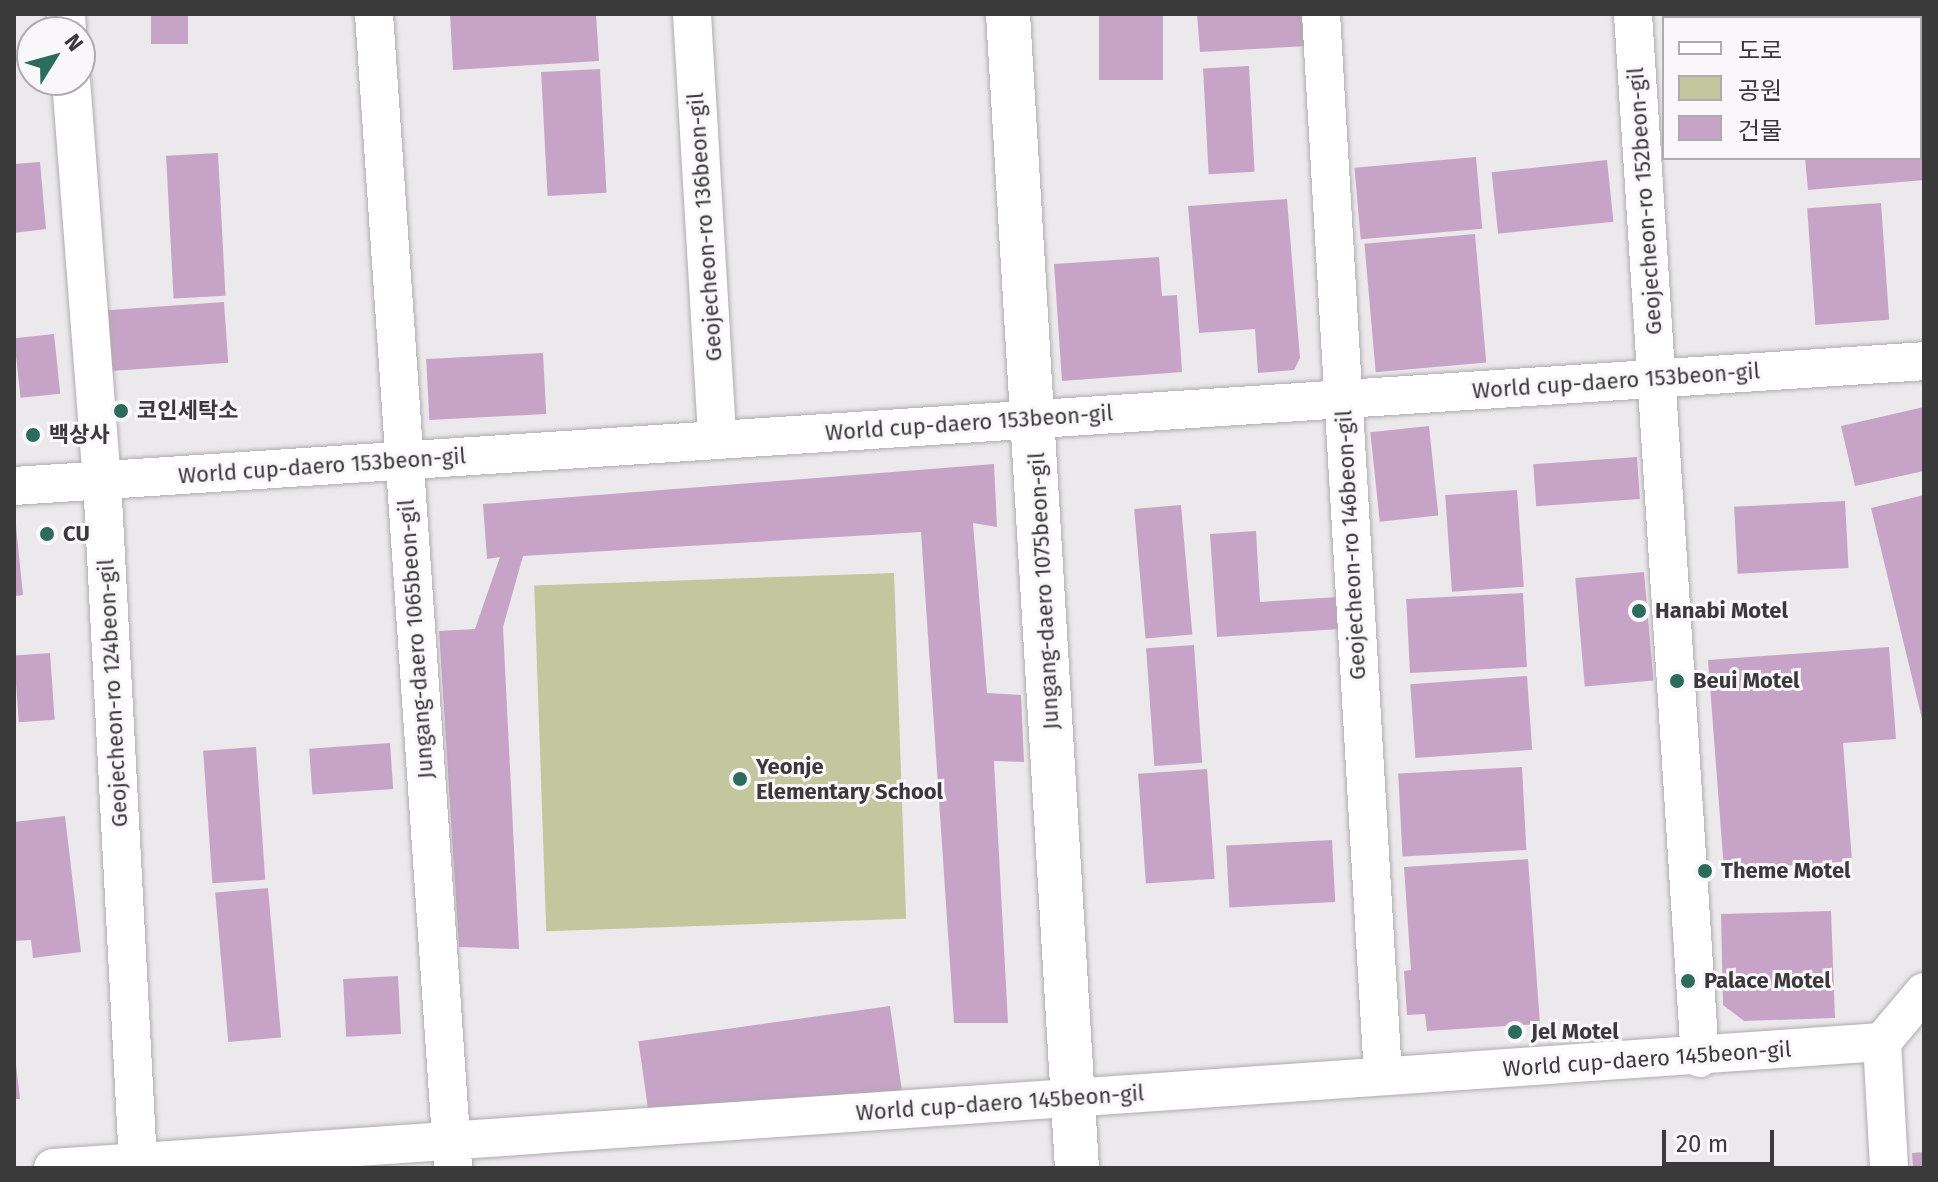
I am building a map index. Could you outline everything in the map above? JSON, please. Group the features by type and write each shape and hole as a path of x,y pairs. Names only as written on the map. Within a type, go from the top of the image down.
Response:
{"street":[{"name":"Jungang-daero 1065beon-gil","path":"374,14 452,1154"},
{"name":"Geojecheon-ro 136beon-gil","path":"692,14 717,440"},
{"name":"Jungang-daero 1075beon-gil","path":"1008,14 1035,419 1077,1168"},
{"name":"Geojecheon-ro 146beon-gil","path":"1321,14 1383,1076"},
{"name":"Geojecheon-ro 152beon-gil","path":"1633,14 1700,1058"},
{"name":"Geojecheon-ro 124beon-gil","path":"72,96 102,480 138,1162"},
{"name":"World cup-daero 153beon-gil","path":"14,486 1924,361"},
{"path":"1889,1168 1882,1042 1924,992"},
{"name":"World cup-daero 145beon-gil","path":"53,1168 138,1162 452,1154 1073,1097 1700,1058 1882,1042"}],"green space":[{"path":"894,573 906,919 546,931 534,586"}],"building":[{"path":"151,14 188,14 188,44 151,44"},
{"path":"450,14 596,14 599,61 453,70"},
{"path":"1099,14 1163,14 1163,80 1099,80"},
{"path":"1197,14 1306,14 1308,46 1200,52"},
{"path":"1694,14 1764,14 1764,16"},
{"path":"1249,66 1255,172 1209,174 1203,68"},
{"path":"600,69 606,193 548,196 541,72"},
{"path":"1924,99 1924,180 1808,190 1805,160 1922,160"},
{"path":"218,153 225,296 174,299 166,156"},
{"path":"1476,157 1482,229 1361,239 1354,168"},
{"path":"1607,160 1613,222 1498,234 1492,172"},
{"path":"40,162 46,229 14,233 14,164"},
{"path":"1287,199 1300,358 1294,370 1258,373 1255,329 1199,333 1188,206"},
{"path":"1881,203 1889,320 1815,325 1807,208"},
{"path":"1475,234 1486,363 1376,372 1364,244"},
{"path":"1159,257 1162,296 1177,295 1182,372 1062,381 1054,264"},
{"path":"224,302 228,363 108,371 103,310"},
{"path":"54,334 60,394 20,398 14,338"},
{"path":"543,353 546,414 429,420 426,359"},
{"path":"1924,407 1924,471 1855,486 1841,426"},
{"path":"1429,426 1438,516 1380,522 1370,432"},
{"path":"1637,457 1640,499 1536,506 1533,464"},
{"path":"994,464 997,527 973,523 987,693 1021,695 1024,762 994,761 1008,1023 954,1023 921,532 523,556 503,627 519,949 459,947 439,631 475,629 500,557 487,559 483,504"},
{"path":"1517,490 1524,587 1452,592 1445,495"},
{"path":"1924,495 1924,722 1923,723 1871,508"},
{"path":"1845,501 1849,568 1738,574 1734,507"},
{"path":"1181,505 1192,635 1146,639 1134,509"},
{"path":"14,506 23,595 14,596"},
{"path":"1256,531 1260,602 1338,597 1340,629 1217,637 1210,534"},
{"path":"1644,572 1653,681 1585,687 1575,578"},
{"path":"1523,593 1527,667 1410,673 1406,599"},
{"path":"1194,645 1202,763 1154,766 1146,648"},
{"path":"1889,647 1896,739 1843,743 1852,861 1724,870 1708,660"},
{"path":"50,653 55,720 19,722 14,656"},
{"path":"1527,676 1532,750 1415,758 1410,684"},
{"path":"390,743 393,789 312,795 309,749"},
{"path":"256,747 265,880 212,883 203,751"},
{"path":"1522,767 1526,850 1403,856 1398,773"},
{"path":"1207,769 1215,879 1146,884 1138,774"},
{"path":"65,816 81,952 33,958 31,940 14,941 14,822"},
{"path":"1332,840 1335,902 1229,907 1226,846"},
{"path":"1528,859 1540,1024 1427,1031 1425,1014 1407,1015 1404,971 1411,970 1404,867"},
{"path":"268,888 281,1037 228,1042 215,893"},
{"path":"1831,911 1835,1018 1744,1021 1723,1005 1721,914"},
{"path":"398,976 401,1034 346,1037 343,979"},
{"path":"890,1006 902,1091 650,1127 638,1041"},
{"path":"14,1048 20,1099 14,1099"},
{"path":"1924,1152 1924,1168 1913,1168 1912,1153"}],"place":[{"name":"코인세탁소","path":"121,411"},
{"name":"백상사","path":"33,435"},
{"name":"CU","path":"47,534"},
{"name":"Hanabi Motel","path":"1639,611"},
{"name":"Beui Motel","path":"1677,681"},
{"name":"Yeonje Elementary School","path":"740,779"},
{"name":"Theme Motel","path":"1705,871"},
{"name":"Palace Motel","path":"1688,981"},
{"name":"Jel Motel","path":"1515,1032"}]}
